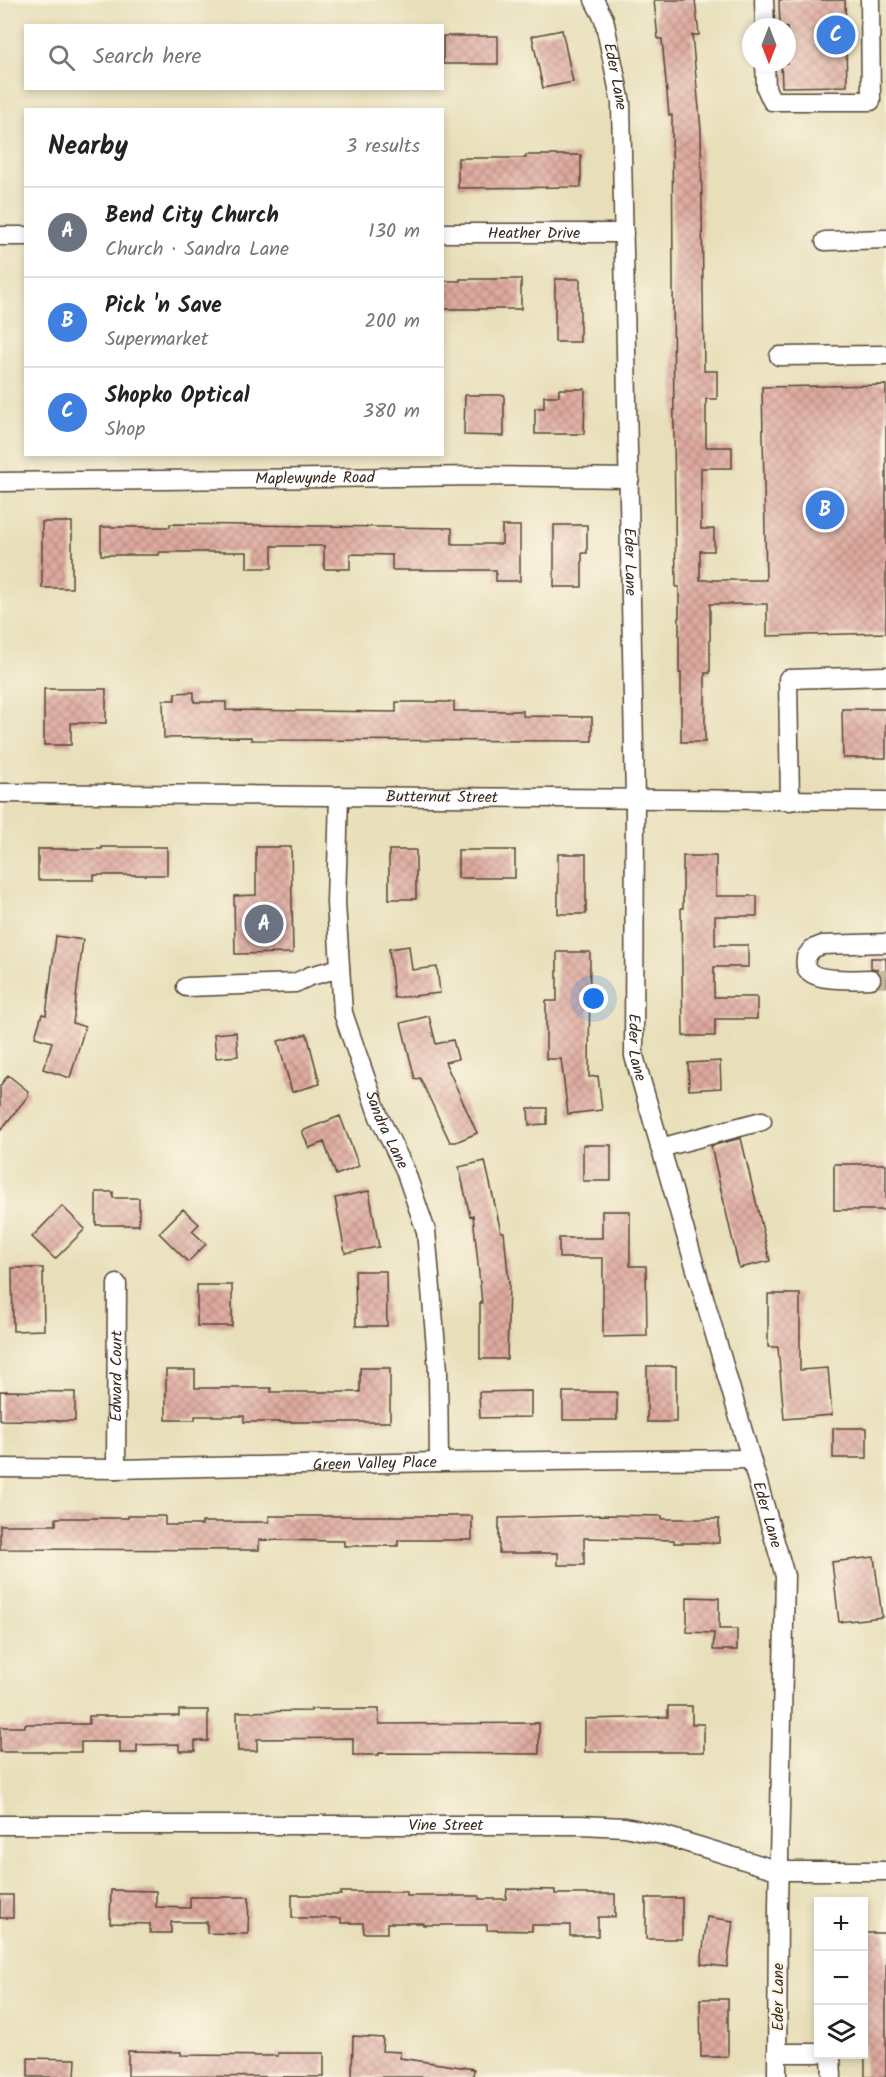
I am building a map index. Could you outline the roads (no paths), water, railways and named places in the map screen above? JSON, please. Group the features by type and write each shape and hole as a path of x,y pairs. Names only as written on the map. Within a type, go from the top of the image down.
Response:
{"street":[{"name":"Eder Lane","path":"594,0 604,19 621,104 635,799 634,1056 785,1576 780,1770 777,2077"},
{"path":"764,0 765,18"},
{"path":"765,72 766,88 772,100 871,101 870,0"},
{"name":"Heather Drive","path":"444,233 624,233"},
{"path":"0,236 24,236"},
{"path":"825,241 886,239"},
{"path":"778,356 886,355"},
{"name":"Maplewynde Road","path":"0,482 479,476 630,478"},
{"path":"790,801 788,678 886,676"},
{"name":"Butternut Street","path":"0,793 886,801"},
{"name":"Sandra Lane","path":"339,796 336,903 343,1013 379,1117 405,1170 426,1231 438,1370 439,1462"},
{"path":"871,979 813,976 806,967 806,957 812,949 822,945 878,943"},
{"path":"186,987 295,983 310,976 340,968"},
{"path":"660,1148 762,1120"},
{"name":"Edward Court","path":"116,1469 117,1284"},
{"name":"Green Valley Place","path":"0,1468 116,1469 439,1462 750,1459"},
{"name":"Vine Street","path":"0,1826 580,1825 625,1827 662,1835 780,1871 886,1870"},
{"path":"777,2053 814,2053"},
{"path":"831,2059 832,2077"}],"tunnel":[{"path":"871,979 886,979"}],"place":[{"name":"Shopko Optical","path":"836,35"},
{"name":"Pick 'n Save","path":"825,510"},
{"name":"Bend City Church","path":"264,924"}]}
